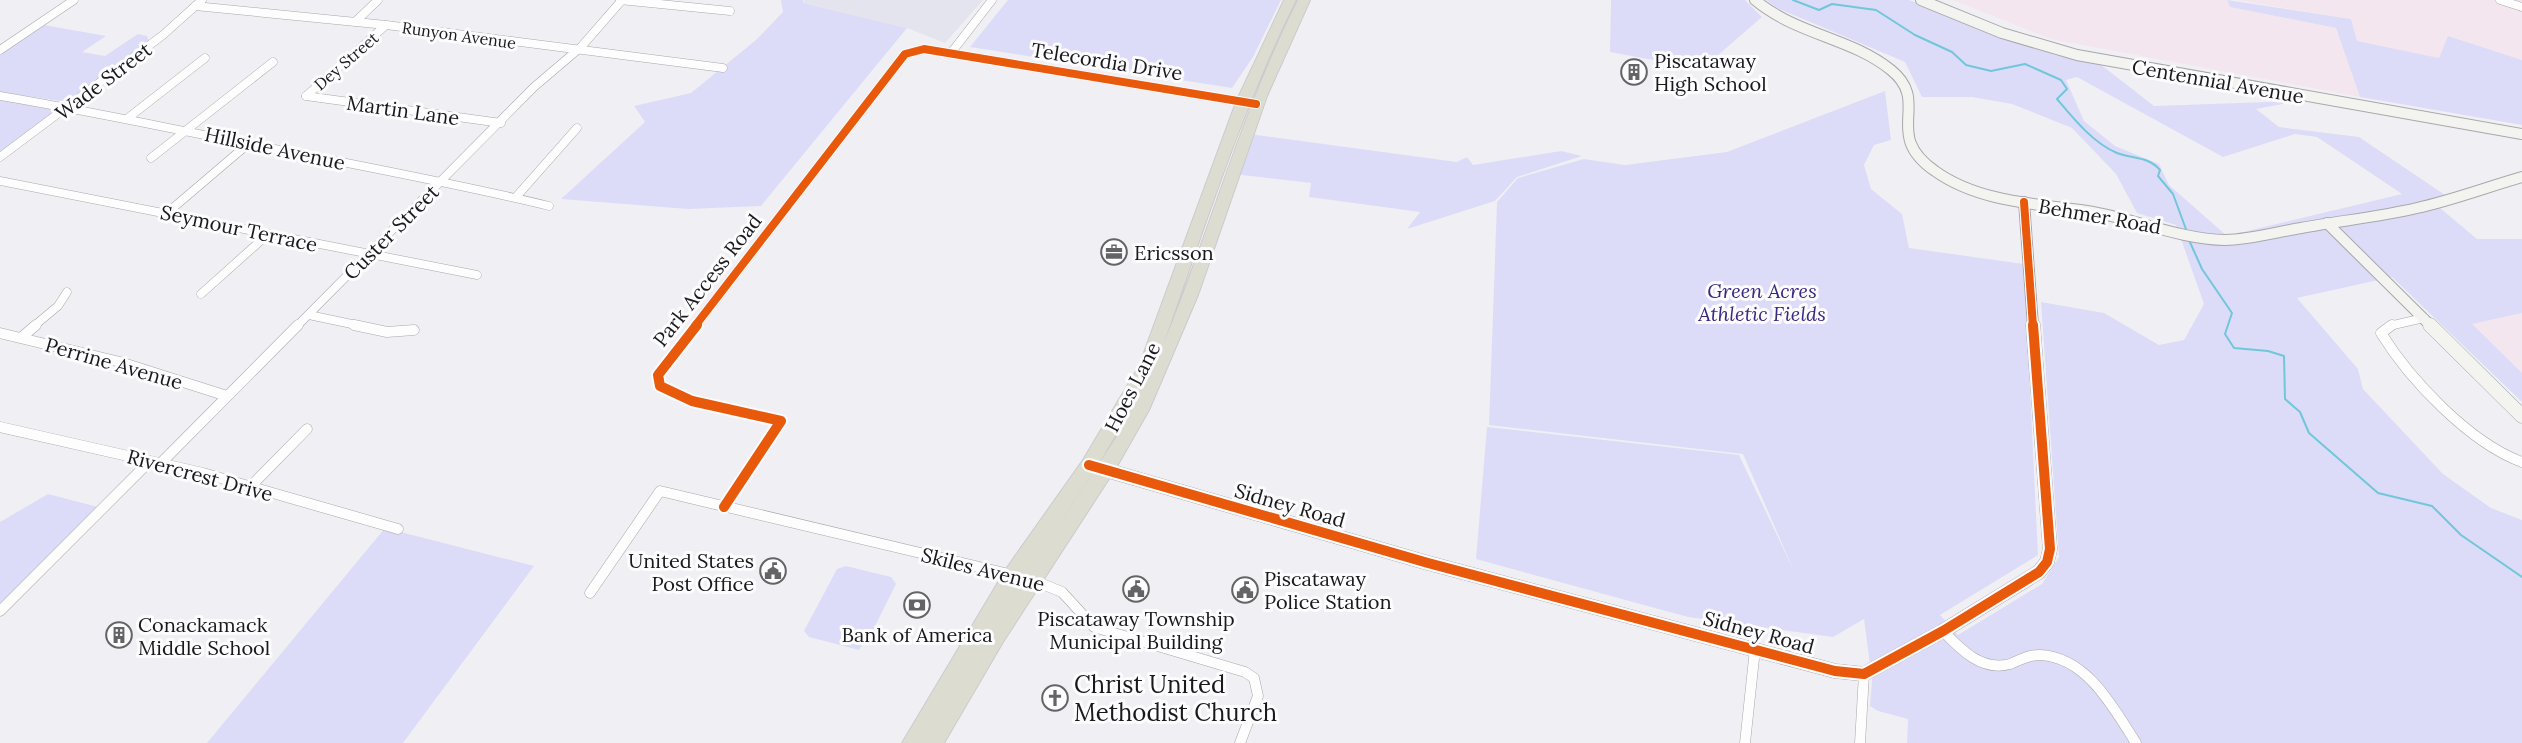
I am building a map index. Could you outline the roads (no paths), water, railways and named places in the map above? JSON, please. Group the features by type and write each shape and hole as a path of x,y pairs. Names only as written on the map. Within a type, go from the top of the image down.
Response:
{"highway":[{"name":"Hoes Lane","path":"933,743 989,645 1033,579 1097,468 1146,368 1250,103 1263,54 1290,0"},
{"name":"Hoes Lane","path":"1250,103 1304,0"},
{"name":"Hoes Lane","path":"912,743 1013,575 1097,468"}],"street":[{"path":"0,51 74,0"},
{"name":"Wade Street","path":"0,157 163,36 202,0"},
{"path":"355,22 378,0"},
{"path":"621,0 730,11"},
{"name":"Custer Street","path":"0,611 227,396 371,254 534,87 560,69 621,0"},
{"path":"951,54 992,0"},
{"name":"Behmer Road","path":"1755,0 1777,19 1870,58 1892,70 1905,84 1911,100 1905,131 1907,139 1914,153 1927,166 1964,186 2024,202 2112,215 2192,235 2227,240 2418,208 2522,177"},
{"name":"Centennial Avenue","path":"1921,0 2002,33 2077,56 2522,134"},
{"name":"Centennial Avenue","path":"1938,0 2016,31 2095,53 2522,127"},
{"path":"2500,0 2522,7"},
{"name":"Runyon Avenue","path":"195,6 386,25 723,68"},
{"name":"Dey Street","path":"306,96 386,25"},
{"name":"Park Access Road","path":"724,507 781,421 679,396 660,386 658,375 899,59 913,50 951,54"},
{"name":"Telecordia Drive","path":"951,54 1250,103"},
{"path":"128,118 205,58"},
{"path":"151,159 273,62"},
{"name":"Hillside Avenue","path":"0,96 189,129 248,144 442,180 549,206"},
{"name":"Martin Lane","path":"306,96 501,123"},
{"path":"516,197 577,128"},
{"path":"2488,128 2522,141"},
{"path":"168,213 248,144"},
{"name":"Seymour Terrace","path":"0,181 477,275"},
{"path":"1860,743 1864,674 1942,631 2039,572 2047,562 2050,549 2024,202"},
{"path":"2327,223 2522,416"},
{"path":"201,294 267,235"},
{"path":"22,337 58,306 67,292"},
{"path":"309,315 387,332 414,330"},
{"path":"2424,318 2391,325 2381,333 2389,346 2481,444 2507,458 2522,462"},
{"name":"Perrine Avenue","path":"0,333 120,362 227,396"},
{"name":"Rivercrest Drive","path":"0,427 250,487 398,530"},
{"path":"250,487 307,429"},
{"name":"Sidney Road","path":"1097,468 1428,563 1835,671 1864,674"},
{"name":"Skiles Avenue","path":"590,593 660,491 1033,579 1062,591 1094,627 1245,672 1254,678 1258,696 1240,743"},
{"path":"1942,631 1964,651 1985,663 2004,665 2041,655 2077,669 2100,689 2136,743"},
{"path":"1745,743 1755,649"}],"waterway":[{"path":"1793,0 1819,10 1832,4 1876,10 1915,35 1952,52 1966,65 1991,71 2025,64 2061,80 2067,89 2057,99 2092,137 2108,149 2150,162 2160,170 2158,176 2173,194 2187,232"},
{"path":"2189,240 2202,269 2232,313 2225,334 2234,348 2268,351 2284,356 2285,399 2300,412 2309,433 2378,493 2432,506 2461,535 2522,577"}],"place":[{"name":"Piscataway High School","path":"1634,72"},
{"name":"Ericsson","path":"1114,252"},
{"name":"United States Post Office","path":"773,571"},
{"name":"Piscataway Township Municipal Building","path":"1136,589"},
{"name":"Piscataway Police Station","path":"1245,590"},
{"name":"Bank of America","path":"917,605"},
{"name":"Conackamack Middle School","path":"119,635"},
{"name":"Christ United Methodist Church","path":"1055,698"}],"park label":[{"name":"Green Acres Athletic Fields","path":"1762,302"}]}
